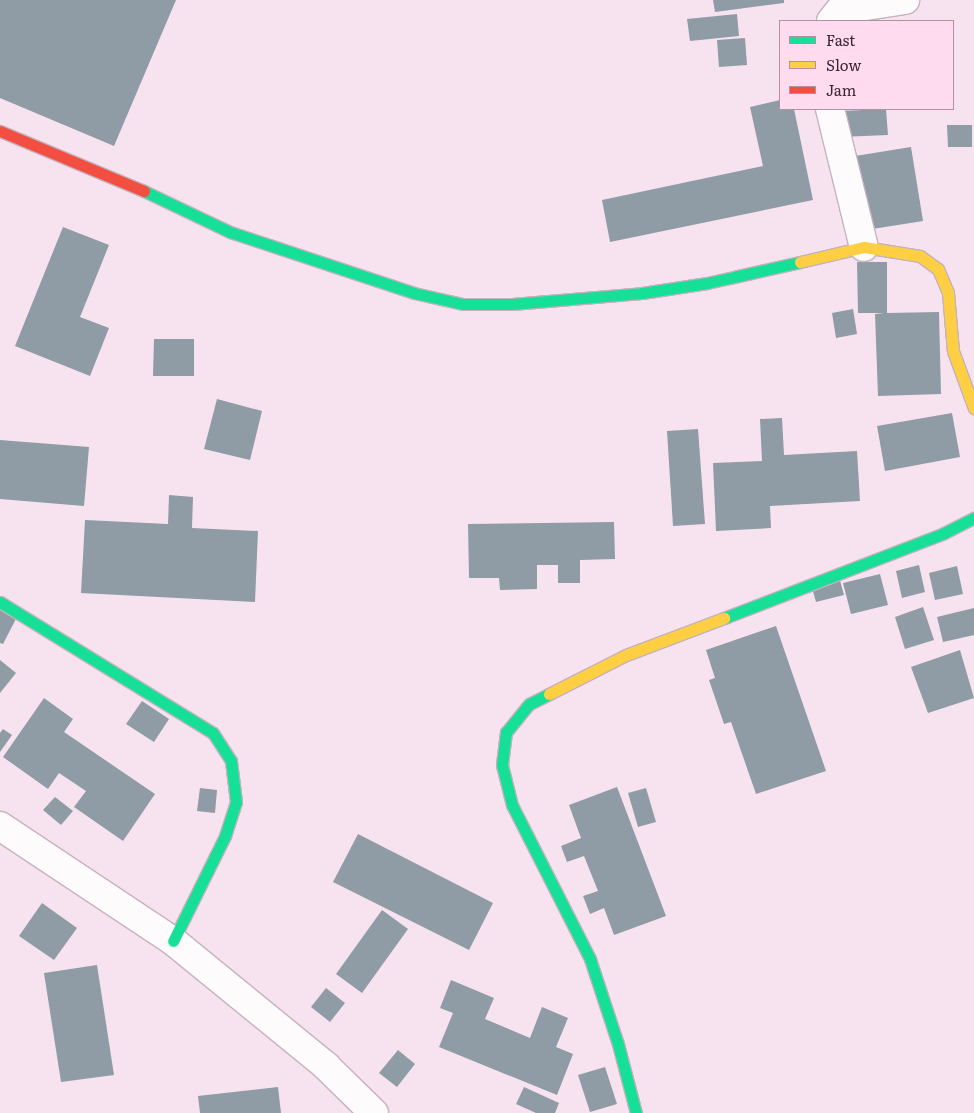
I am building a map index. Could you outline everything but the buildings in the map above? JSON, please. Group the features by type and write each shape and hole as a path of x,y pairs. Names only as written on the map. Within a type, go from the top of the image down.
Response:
{"street":[{"path":"832,20 840,10 905,0"},
{"path":"830,110 864,246"},
{"path":"0,131 111,176 230,232 414,293 463,304 512,304 642,293 707,283 864,246 920,256 938,269 948,293 953,351 974,408"},
{"path":"636,1113 618,1044 590,959 512,805 502,765 506,732 529,704 626,654 944,533 974,518"},
{"path":"0,602 213,733 231,761 236,802 225,836 173,941"},
{"path":"0,826 173,941 326,1066 374,1113"}],"traffic: fast":[{"path":"144,191 230,232 414,293 463,304 512,304 642,293 707,283 800,262"},
{"path":"724,618 944,533 974,518"},
{"path":"0,602 213,733 231,761 236,802 225,836 173,941"},
{"path":"549,694 529,704 506,732 502,765 512,805 590,959 618,1044 636,1113"}],"traffic: slow":[{"path":"800,262 864,247 920,256 938,269 948,293 953,351 974,408"},
{"path":"549,694 626,655 724,618"}],"traffic: jam":[{"path":"0,131 144,191"}]}
